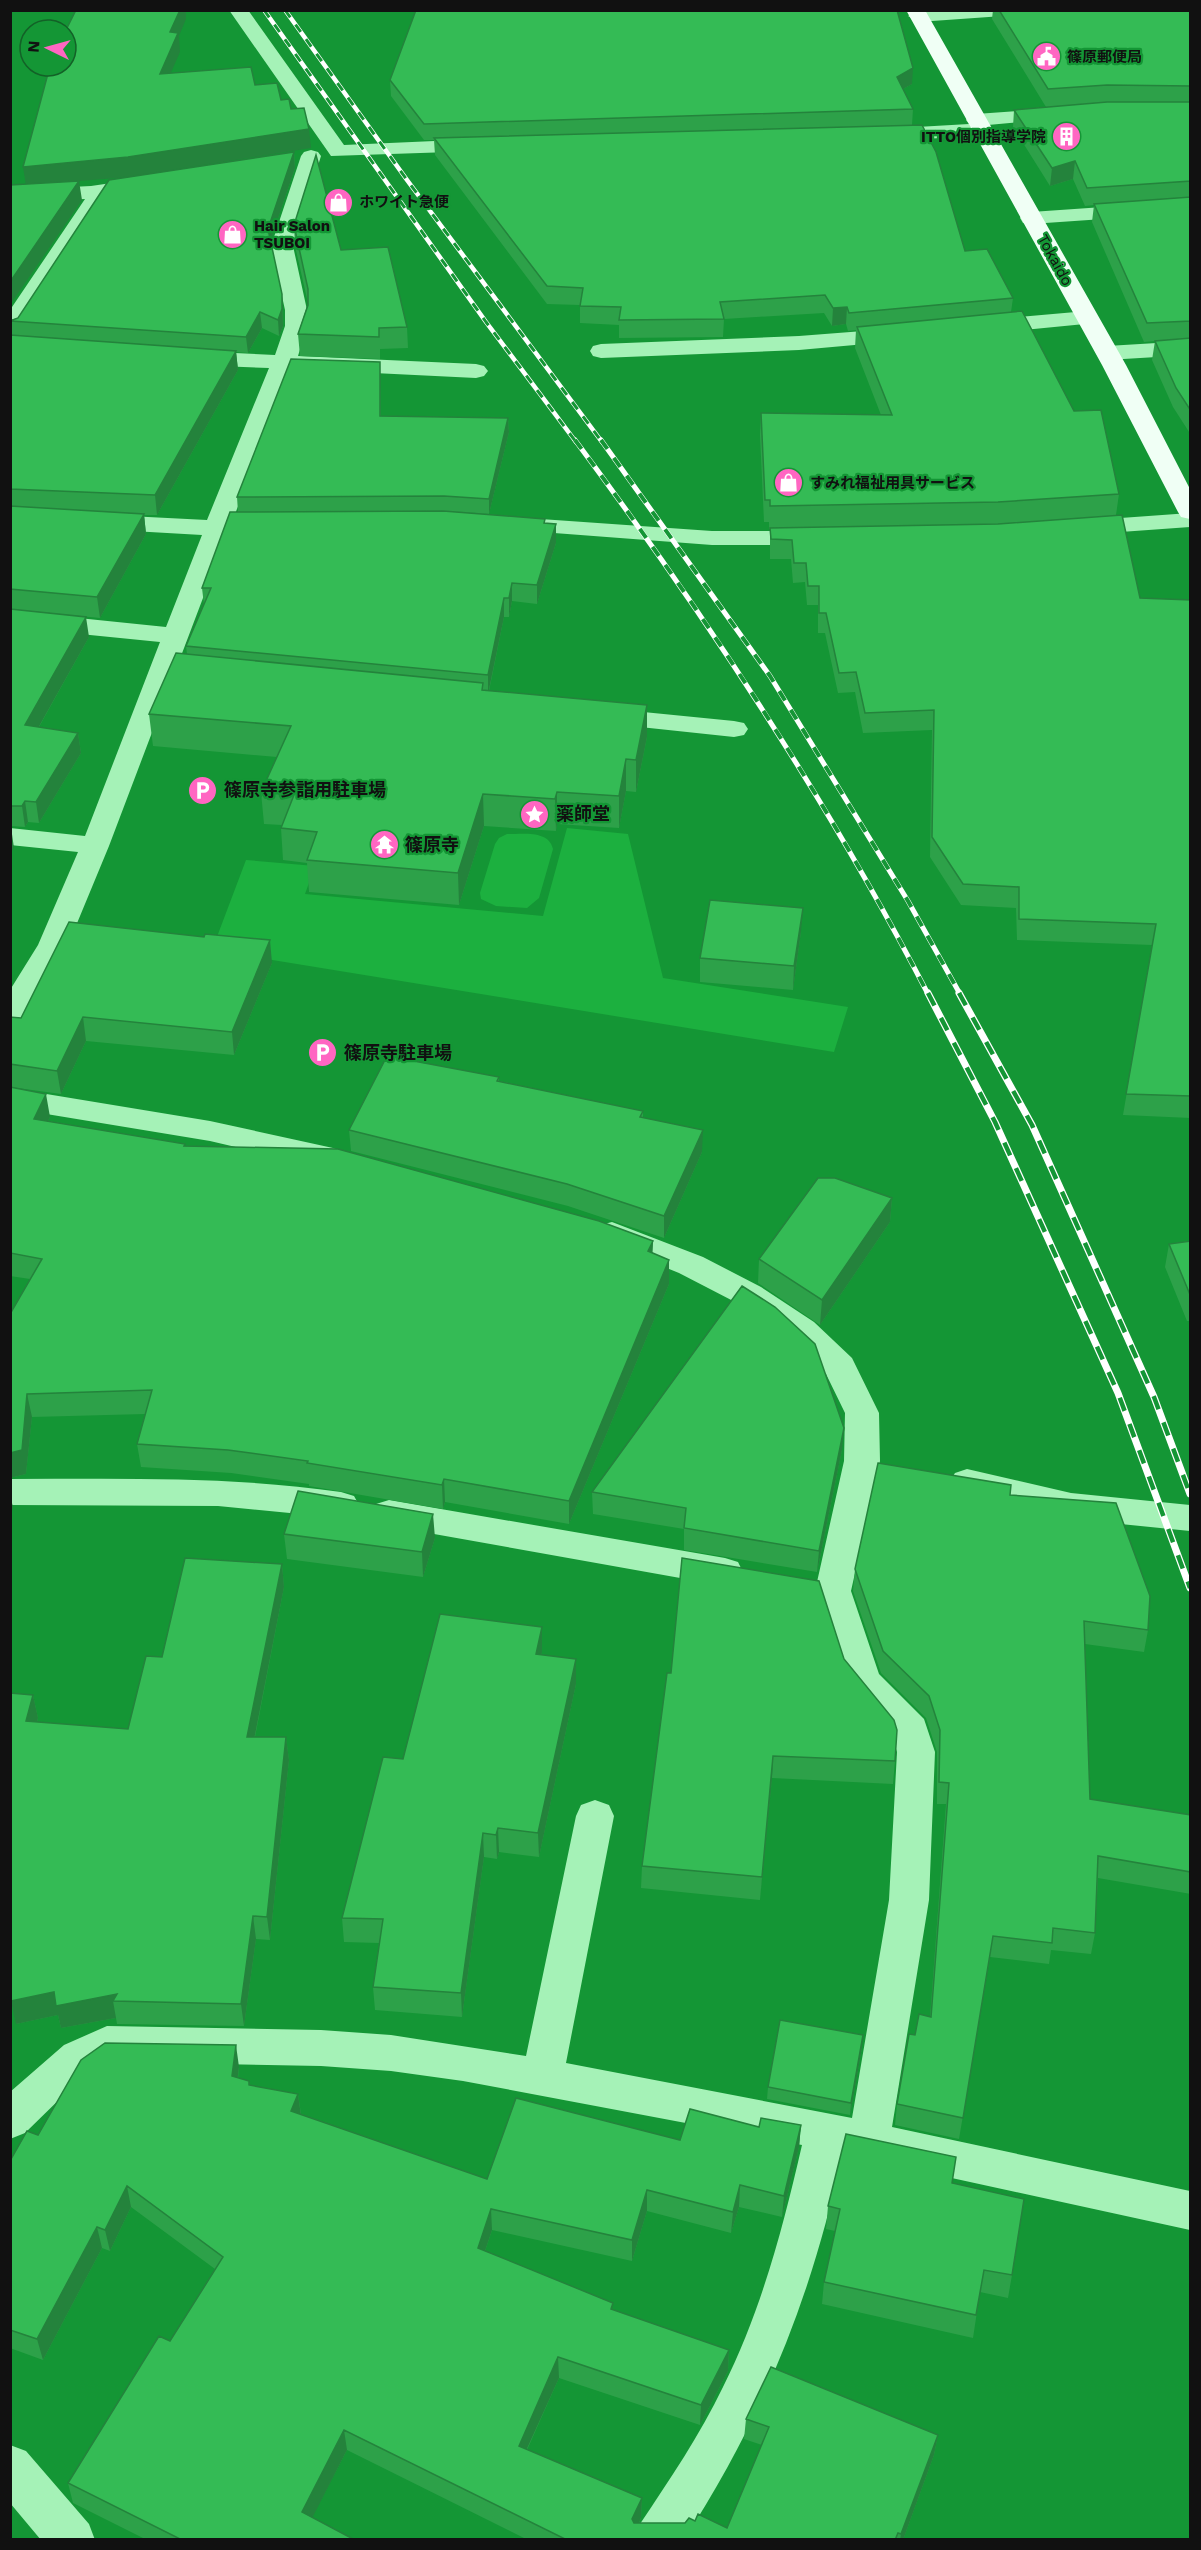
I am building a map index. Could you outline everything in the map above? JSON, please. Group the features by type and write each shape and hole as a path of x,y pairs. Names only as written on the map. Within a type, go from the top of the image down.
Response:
{"main road":[{"name":"Tokaido","path":"917,14 1107,353 1191,512"}],"street":[{"path":"238,10 338,152"},
{"path":"917,14 1004,10"},
{"path":"862,136 1082,112"},
{"path":"10,1015 52,945 95,846 296,326 296,310 282,246 301,158 338,152 504,145"},
{"path":"10,196 101,190 164,180"},
{"path":"14,340 101,190"},
{"path":"1031,218 1191,207"},
{"path":"956,330 1087,318"},
{"path":"601,351 799,343 922,333"},
{"path":"1107,353 1191,348"},
{"path":"166,356 283,364 476,371"},
{"path":"10,517 219,524 290,521"},
{"path":"1053,530 1191,520"},
{"path":"486,522 712,538 842,538"},
{"path":"10,619 176,636"},
{"path":"162,672 191,674"},
{"path":"572,713 734,729"},
{"path":"10,836 95,846"},
{"path":"10,1098 242,1137 360,1166"},
{"path":"577,1222 630,1239 691,1265 748,1295 801,1330 840,1368 862,1413 862,1461 816,1588 863,1681 911,1731 916,1752 909,1900 869,2141"},
{"path":"862,1461 898,1466"},
{"path":"933,1474 1071,1506 1191,1518"},
{"path":"10,1492 265,1494 754,1577"},
{"path":"542,2078 596,1816"},
{"path":"10,2120 64,2067 84,2052 107,2044 321,2048 392,2053 542,2078 826,2132 1191,2210"},
{"path":"657,2540 705,2467 749,2383 786,2287 808,2214 826,2132"},
{"path":"10,2467 72,2540"}],"green space":[{"path":"567,828 628,834 663,978 848,1007 834,1052 212,950 246,860 315,866 305,894 543,916"},
{"path":"507,834 541,836 551,843 553,849 539,898 527,908 496,906 481,899 480,893 495,844 499,838"}],"building":[{"path":"76,10 180,10 170,32 178,33 160,74 251,67 255,85 277,83 281,100 289,99 291,109 304,108 309,129 128,157 23,167 47,78 78,78 78,18 72,18"},
{"path":"416,10 897,10 913,68 897,77 913,109 424,124 390,80"},
{"path":"999,10 1191,10 1191,86 1107,85 1048,89"},
{"path":"1107,102 1191,102 1191,181 1087,188 1075,161 1052,168 1014,110"},
{"path":"922,125 936,152 965,251 987,249 1013,298 849,313 847,307 833,308 825,295 720,302 724,319 619,320 621,307 580,306 583,288 547,286 434,138"},
{"path":"294,152 268,229 282,294 282,309 278,320 260,312 246,337 10,321 18,318 109,180"},
{"path":"316,155 341,250 388,247 407,327 379,328 379,337 298,334 308,305 308,289 294,225"},
{"path":"79,181 10,282 10,185"},
{"path":"1191,197 1191,321 1147,323 1094,204"},
{"path":"1022,311 1074,411 1101,410 1119,494 998,502 770,506 770,500 765,500 761,413 892,415 857,327"},
{"path":"10,335 236,351 155,495 10,489"},
{"path":"1191,338 1191,411 1176,388 1155,341"},
{"path":"291,359 380,362 380,416 508,418 489,499 444,496 237,497"},
{"path":"10,506 144,514 97,597 10,589"},
{"path":"443,511 545,519 544,523 556,524 537,585 512,583 509,598 504,598 488,675 186,646 211,588 202,588 230,512"},
{"path":"1122,515 1140,598 1191,600 1191,1096 1126,1094 1156,924 1019,919 1019,887 963,884 932,837 934,710 865,713 856,672 839,673 826,613 819,613 819,586 808,586 806,563 794,563 792,540 771,539 770,528 998,524"},
{"path":"10,609 86,617 25,725 78,733 36,802 25,801 22,806 10,806"},
{"path":"176,653 483,683 482,690 647,705 636,760 626,759 619,796 557,792 555,799 483,794 458,873 307,860 317,832 281,828 294,795 261,792 291,726 149,714"},
{"path":"710,900 803,908 794,966 700,958"},
{"path":"69,922 204,937 205,934 270,940 232,1032 83,1017 57,1071 10,1064 10,1017 21,1018"},
{"path":"387,1056 499,1077 497,1081 643,1111 640,1117 703,1130 664,1216 567,1184 349,1130"},
{"path":"10,1087 46,1094 34,1119 185,1144 184,1146 338,1149 599,1221 653,1241 648,1251 669,1260 569,1501 444,1479 442,1485 307,1463 308,1461 228,1450 137,1444 152,1390 27,1394 22,1450 10,1453 10,1314 42,1259 10,1253"},
{"path":"818,1178 835,1178 892,1198 822,1300 759,1259"},
{"path":"1191,1241 1191,1297 1169,1244"},
{"path":"742,1286 775,1307 815,1344 844,1428 819,1551 684,1528 686,1508 592,1492"},
{"path":"878,1463 1011,1485 1010,1495 1116,1503 1150,1596 1148,1630 1084,1621 1090,1799 1191,1815 1191,1872 1098,1856 1095,1933 1053,1928 1052,1943 993,1936 963,2118 897,2104 909,2034 915,2035 919,2014 931,2017 949,1783 939,1782 940,1730 929,1696 883,1651 855,1569"},
{"path":"298,1491 433,1514 422,1552 284,1534"},
{"path":"185,1558 282,1564 247,1737 286,1737 267,1917 253,1916 241,2004 113,2001 117,1994 56,2006 54,1992 11,2001 10,1693 33,1695 26,1721 128,1729 146,1656 162,1657"},
{"path":"682,1558 819,1581 844,1659 894,1720 897,1730 895,1761 773,1756 762,1877 642,1866 667,1673 671,1673"},
{"path":"440,1614 542,1627 536,1654 576,1659 538,1833 498,1828 496,1835 483,1833 461,1993 373,1987 383,1919 342,1918 383,1757 403,1759"},
{"path":"780,2020 863,2035 851,2103 768,2087"},
{"path":"105,2043 236,2045 232,2076 249,2081 249,2085 298,2094 291,2111 487,2179 516,2098 680,2140 690,2109 759,2127 761,2118 801,2125 784,2196 740,2185 733,2212 647,2190 632,2240 491,2209 478,2248 613,2303 611,2309 729,2350 701,2405 558,2357 519,2446 642,2498 632,2519 634,2523 685,2523 689,2518 695,2521 698,2514 727,2528 769,2427 746,2419 771,2367 938,2435 901,2534 898,2533 895,2540 567,2540 344,2430 302,2512 355,2540 182,2540 68,2483 159,2336 170,2341 223,2257 127,2186 105,2230 97,2227 37,2339 10,2330 10,2161 27,2131 38,2135 81,2060"},
{"path":"846,2134 956,2157 952,2183 1024,2199 1012,2275 984,2270 976,2315 824,2282 840,2209 828,2206"}],"railway":[{"path":"264,10 486,322 576,442"},
{"path":"285,10 407,180 602,442"},
{"path":"575,440 671,573 763,710 849,850 928,994"},
{"path":"601,440 770,676 908,901 960,994"},
{"path":"928,993 995,1122 1118,1393 1190,1588"},
{"path":"959,993 1032,1125 1154,1397 1190,1494"}],"place":[{"name":"篠原郵便局","path":"1046,57"},
{"name":"ITTO個別指導学院","path":"1067,137"},
{"name":"ホワイト急便","path":"338,202"},
{"name":"Hair Salon TSUBOI","path":"233,235"},
{"name":"すみれ福祉用具サービス","path":"789,483"},
{"name":"篠原寺参詣用駐車場","path":"203,790"},
{"name":"薬師堂","path":"535,814"},
{"name":"篠原寺","path":"384,845"},
{"name":"篠原寺駐車場","path":"323,1053"}]}
